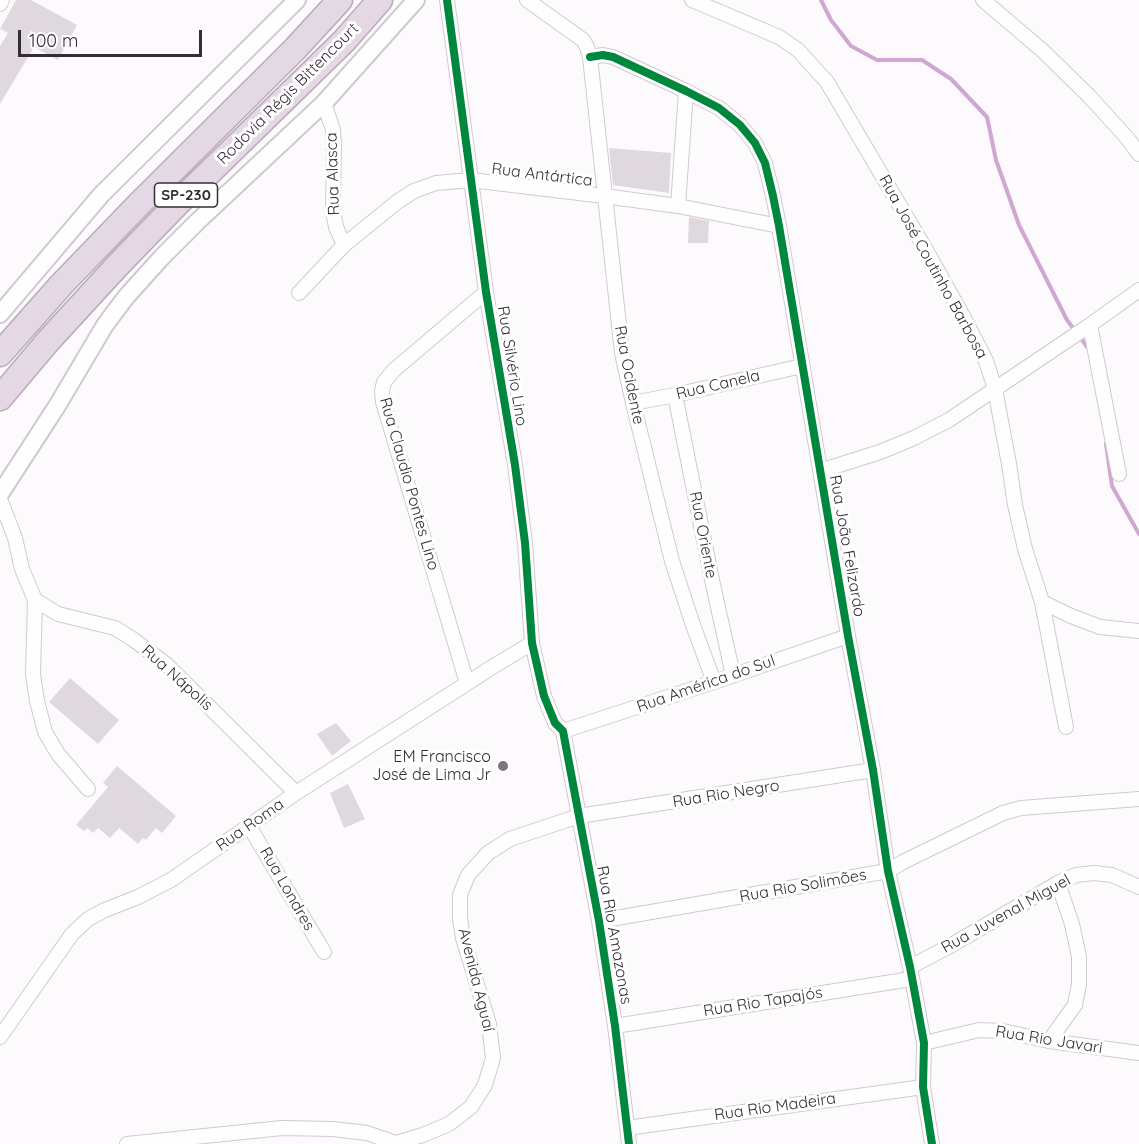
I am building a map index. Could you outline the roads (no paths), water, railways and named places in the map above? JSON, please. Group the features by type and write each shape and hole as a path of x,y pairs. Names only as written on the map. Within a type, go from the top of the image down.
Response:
{"highway":[{"name":"Rodovia Régis Bittencourt","path":"0,354 61,285 295,49 340,0"},
{"name":"Rodovia Régis Bittencourt","path":"0,398 49,340 178,202 344,41 380,0"}],"street":[{"path":"0,314 101,195 297,0"},
{"path":"0,494 57,406 105,325 126,297 197,222 324,103 416,0"},
{"name":"Rua Silvério Lino","path":"447,0 486,292 515,465 525,543 532,642 547,704 555,723 563,731"},
{"path":"527,0 583,40 590,57"},
{"name":"Rua José Coutinho Barbosa","path":"692,0 779,37 798,50 827,82 965,320 986,361 995,389 1010,464 1015,505 1025,549 1042,602 1066,727"},
{"path":"983,0 1051,58 1089,96 1139,154"},
{"name":"Rua João Felizardo","path":"590,57 603,55 613,57 719,108 740,125 755,143 765,163 779,226 848,636 873,770 888,871 924,1043 923,1087 932,1144"},
{"name":"Rua Ocidente","path":"590,57 622,353 672,561 714,682"},
{"path":"678,206 686,91"},
{"name":"Rua Alasca","path":"324,103 333,129 333,211 336,227 344,246"},
{"name":"Rua Antártica","path":"299,293 344,246 397,202 414,191 436,183 471,180 604,196 678,206 779,226"},
{"path":"820,471 880,452 915,438 949,420 1139,290"},
{"name":"Rua Claudio Pontes Lino","path":"467,683 383,402 382,392 384,382 394,370 486,292"},
{"path":"1087,327 1119,474"},
{"name":"Rua Canela","path":"633,403 802,366"},
{"name":"Rua Oriente","path":"675,395 733,675"},
{"path":"0,499 15,537 22,569 35,600 33,674 45,732 58,754 88,789"},
{"name":"Rua Nápolis","path":"35,600 58,614 115,628 134,640 167,665 296,794"},
{"path":"1042,602 1100,627 1138,632"},
{"name":"Rua América do Sul","path":"563,731 848,636"},
{"name":"Rua Roma","path":"0,1037 72,934 88,919 105,909 155,889 171,880 296,794 532,642"},
{"name":"Rua Rio Amazonas","path":"563,731 599,921 615,1026 629,1144"},
{"name":"Rua Rio Negro","path":"579,816 873,770"},
{"name":"Rua Rio Solimões","path":"599,921 888,871 1003,813 1021,808 1139,799"},
{"name":"Avenida Aguaí","path":"128,1144 282,1128 333,1129 367,1133 396,1144 449,1124 471,1107 485,1085 493,1058 489,1024 463,938 460,919 460,895 468,875 488,854 510,839 579,816"},
{"name":"Rua Londres","path":"249,826 324,952"},
{"name":"Rua Juvenal Miguel","path":"911,973 950,946 1058,883 1076,875 1094,873 1112,875 1139,887"},
{"path":"1049,1041 1075,1005 1079,984 1078,957 1072,924 1058,883"},
{"name":"Rua Rio Tapajós","path":"615,1026 911,973"},
{"name":"Rua Rio Javari","path":"924,1043 979,1030 1003,1031 1049,1041 1139,1053"},
{"name":"Rua Rio Madeira","path":"627,1128 923,1087"}],"waterway":[{"path":"821,0 831,20 851,46 877,60 922,60 951,79 987,117 996,160 1019,225 1067,320 1088,348"},
{"path":"1106,444 1112,486 1139,534"}],"place":[{"name":"EM Francisco José de Lima Jr","path":"503,766"}]}
